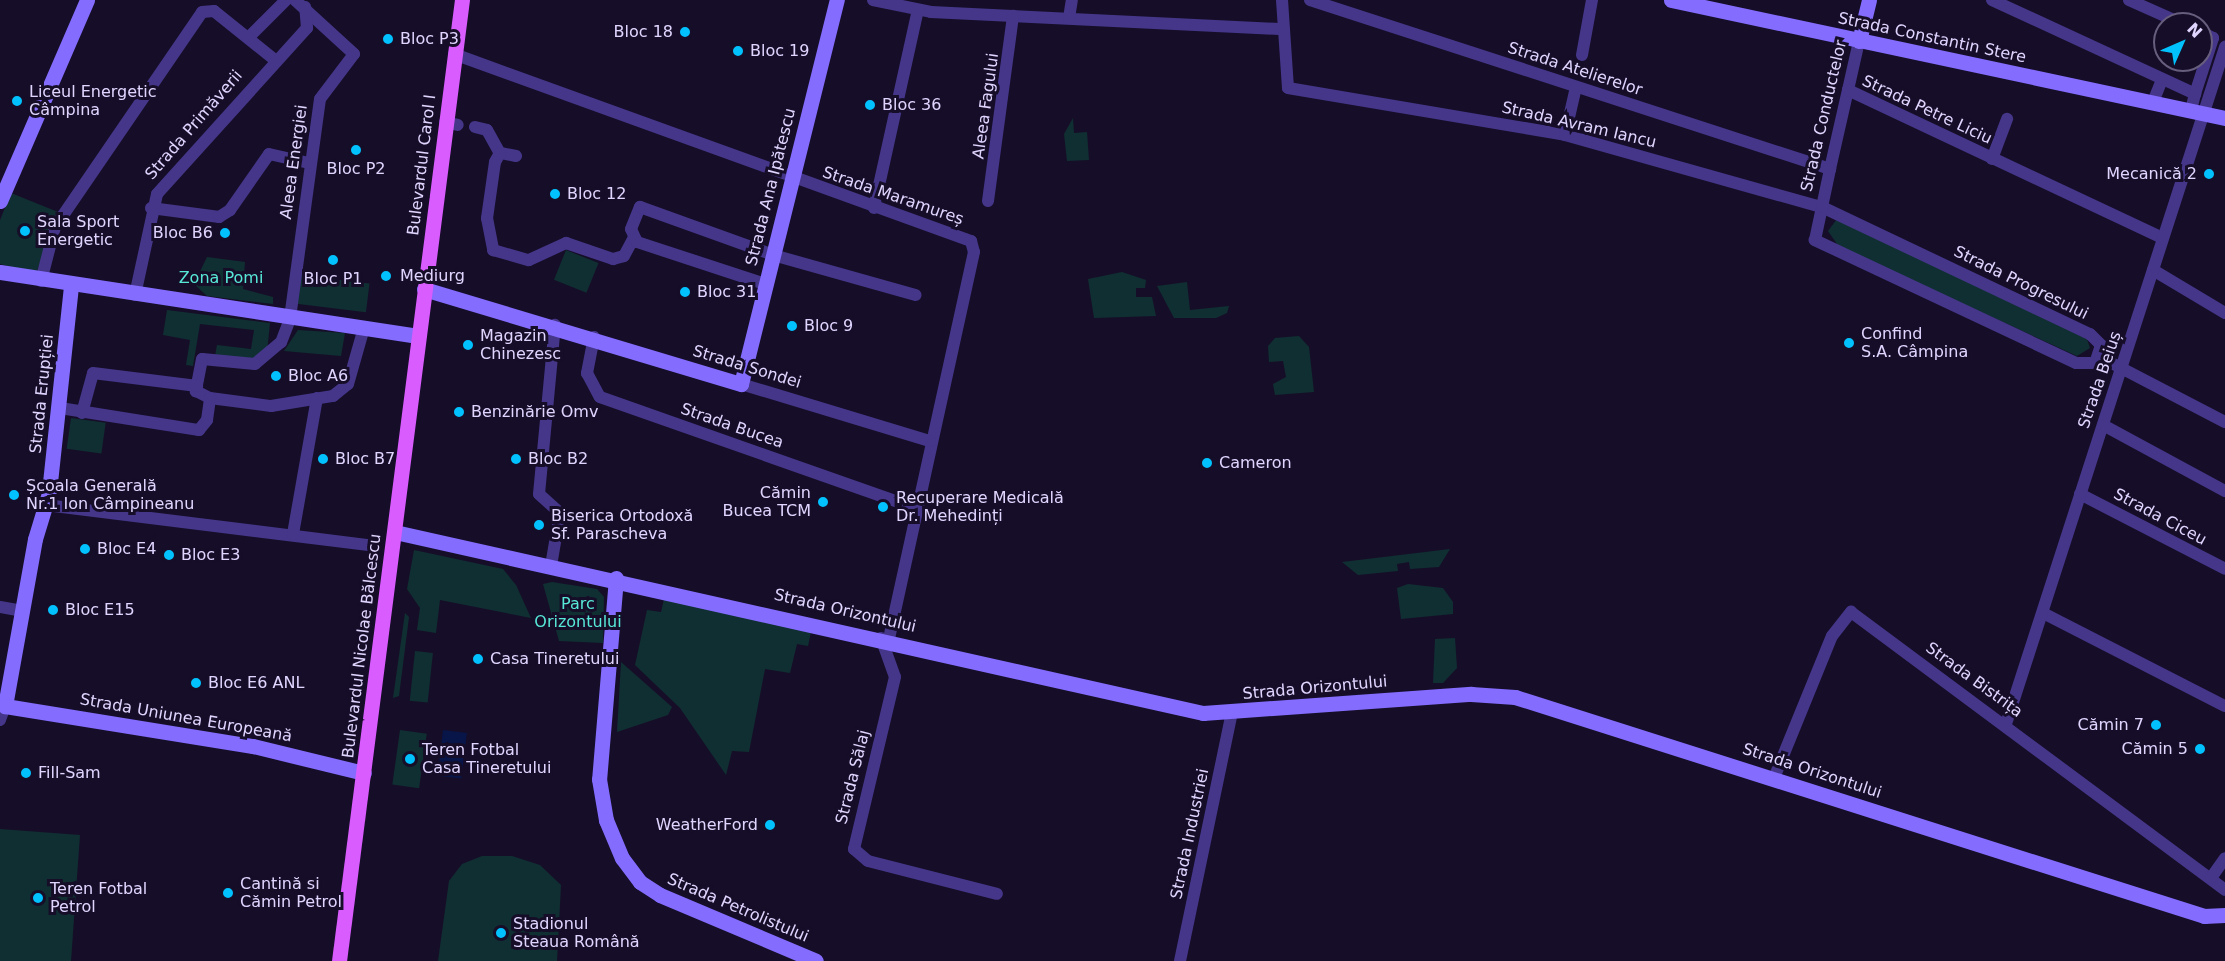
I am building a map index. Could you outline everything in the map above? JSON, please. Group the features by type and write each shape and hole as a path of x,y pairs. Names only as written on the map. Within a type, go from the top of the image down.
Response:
{"main road":[{"name":"Bulevardul Carol I","path":"418,336 452,124 454,54 462,0"},
{"name":"Bulevardul Nicolae Bălcescu","path":"339,961 418,336"}],"street":[{"path":"0,201 87,0"},
{"path":"249,37 286,0"},
{"name":"Strada Ana Ipătescu","path":"741,384 837,0"},
{"path":"873,0 918,10 1284,29 1282,0"},
{"path":"1069,18 1072,0"},
{"name":"Strada Atelierelor","path":"1310,0 1830,169"},
{"path":"1582,55 1592,0"},
{"name":"Strada Constantin Stere","path":"1671,0 2225,118"},
{"name":"Strada Conductelor","path":"1869,0 1815,240 2076,363 2095,363 2100,357"},
{"path":"1992,0 2195,94"},
{"path":"2129,0 2156,12"},
{"name":"Strada Primăverii","path":"135,295 151,208 162,185 309,25 304,2"},
{"name":"Aleea Energiei","path":"197,386 202,359 255,364 281,342 290,319 309,163 320,99 354,54 304,2"},
{"path":"874,208 918,10"},
{"path":"41,281 55,227 199,15 214,11 275,60"},
{"name":"Aleea Fagului","path":"988,201 1013,16"},
{"name":"Strada Avram Iancu","path":"1284,29 1288,88 1565,135 1822,207"},
{"name":"Strada Beiuș","path":"2006,724 2153,270 2193,111 2225,47"},
{"name":"Strada Maramureș","path":"454,54 874,208 968,238 974,248 885,639"},
{"path":"2193,111 2195,94 2202,72"},
{"path":"2153,102 2162,80"},
{"path":"1565,135 1576,87"},
{"name":"Strada Petre Liciu","path":"1848,90 2162,238"},
{"name":"Strada Petre Liciu","path":"1992,159 2007,119"},
{"path":"475,127 487,130 500,153 490,187 487,243 493,250 529,260 566,243 613,259 624,256 633,239 634,220 645,206 773,255 915,295"},
{"path":"500,153 516,156"},
{"path":"151,208 219,217 230,210 268,154 309,163"},
{"name":"Strada Progresului","path":"1822,207 2090,334 2101,345 2100,357"},
{"path":"633,239 765,284"},
{"path":"2153,270 2225,314"},
{"path":"0,272 71,286 418,336"},
{"name":"Strada Erupției","path":"2,710 23,611 35,539 46,505 60,408 71,286"},
{"name":"Strada Sondei","path":"424,289 555,325 930,441"},
{"path":"551,566 560,513 539,494 555,325"},
{"path":"82,413 93,373 197,386 199,396 271,406 333,396 348,384 363,328"},
{"name":"Strada Bucea","path":"594,337 587,373 600,397 915,508"},
{"path":"2100,357 2225,422"},
{"path":"60,408 199,430 207,420 210,398"},
{"path":"293,534 318,398"},
{"path":"2103,425 2225,491"},
{"name":"Strada Ciceu","path":"2080,494 2225,569"},
{"path":"46,505 369,545"},
{"name":"Strada Orizontului","path":"394,532 616,578 1183,710 1232,713 1471,694 1515,697 2204,915 2225,915"},
{"name":"Strada Petrolistului","path":"616,578 599,779 619,852 650,889 816,961"},
{"path":"0,607 23,611"},
{"path":"2043,613 2225,706"},
{"name":"Strada Bistrița","path":"1774,778 1832,636 1845,614 1857,615 2006,724 2225,890"},
{"name":"Strada Sălaj","path":"885,639 895,676 855,849 868,861 997,894"},
{"name":"Strada Uniunea Europeană","path":"2,710 242,744 364,773"},
{"name":"Strada Industriei","path":"1180,961 1232,713"},
{"path":"2211,878 2225,858"},
{"path":"769,942 788,961"}],"green space":[{"path":"1073,118 1074,133 1087,132 1089,160 1067,161 1064,134"},
{"name":"Sala Sport Energetic","path":"11,193 58,212 36,274 0,264 0,220"},
{"path":"1837,219 2087,339 2090,348 2077,356 1839,247 1828,231"},
{"path":"566,250 598,263 586,293 554,280"},
{"name":"Zona Pomi","path":"207,257 245,262 243,289 273,297 273,304 207,296 194,284"},
{"path":"1122,272 1146,280 1145,288 1136,288 1136,297 1152,297 1156,316 1094,318 1088,279"},
{"name":"Zona Pomi","path":"300,275 369,284 366,312 296,304"},
{"path":"1187,282 1190,310 1229,306 1227,313 1216,318 1174,318 1157,286"},
{"path":"167,310 270,323 267,352 258,360 215,356 217,345 251,349 254,330 200,324 193,366 186,365 190,340 163,335"},
{"path":"298,330 345,333 341,356 284,351"},
{"path":"1299,336 1309,347 1314,392 1275,395 1273,384 1286,377 1283,361 1269,362 1268,346 1275,338"},
{"path":"71,418 106,423 101,454 67,449"},
{"path":"1450,549 1439,567 1410,569 1409,562 1397,564 1398,571 1358,575 1342,562"},
{"path":"414,550 503,569 516,585 531,618 440,600 436,633 417,630 420,608 407,589"},
{"name":"Parc Orizontului","path":"552,582 597,589 604,597 603,643 559,641 543,584"},
{"path":"1408,584 1443,588 1453,602 1453,614 1401,619 1397,588"},
{"path":"664,599 811,632 808,646 797,644 790,673 765,669 749,752 732,751 726,775 680,708 635,665 647,610 661,612"},
{"path":"405,613 409,617 399,696 393,698"},
{"path":"1455,638 1457,668 1443,683 1433,683 1435,639"},
{"path":"415,651 433,653 428,703 410,701"},
{"path":"621,662 672,707 668,715 617,732"},
{"name":"Teren Fotbal Casa Tineretului","path":"400,730 427,734 419,788 392,784"},
{"name":"Teren Fotbal Petrol","path":"0,829 80,835 71,961 0,961"},
{"name":"Stadionul Steaua Română","path":"482,856 512,856 540,865 561,885 557,961 438,961 449,881 462,864"}],"shaded area":[{"path":"443,730 467,733 461,779 437,776"}],"place":[{"name":"Bloc 18","path":"685,32"},
{"name":"Bloc P3","path":"388,39"},
{"name":"Bloc 19","path":"738,51"},
{"name":"Liceul Energetic Câmpina","path":"17,101"},
{"name":"Bloc 36","path":"870,105"},
{"name":"Bloc P2","path":"356,150"},
{"name":"Mecanică 2","path":"2209,174"},
{"name":"Bloc 12","path":"555,194"},
{"name":"Sala Sport Energetic","path":"25,231"},
{"name":"Bloc B6","path":"225,233"},
{"name":"Bloc P1","path":"333,260"},
{"name":"Mediurg","path":"386,276"},
{"name":"Bloc 31","path":"685,292"},
{"name":"Bloc 9","path":"792,326"},
{"name":"Confind S.A. Câmpina","path":"1849,343"},
{"name":"Magazin Chinezesc","path":"468,345"},
{"name":"Bloc A6","path":"276,376"},
{"name":"Benzinărie Omv","path":"459,412"},
{"name":"Bloc B7","path":"323,459"},
{"name":"Bloc B2","path":"516,459"},
{"name":"Cameron","path":"1207,463"},
{"name":"Școala Generală Nr.1 Ion Câmpineanu","path":"14,495"},
{"name":"Cămin Bucea TCM","path":"823,502"},
{"name":"Recuperare Medicală Dr. Mehedinți","path":"883,507"},
{"name":"Biserica Ortodoxă Sf. Parascheva","path":"539,525"},
{"name":"Bloc E4","path":"85,549"},
{"name":"Bloc E3","path":"169,555"},
{"name":"Bloc E15","path":"53,610"},
{"name":"Casa Tineretului","path":"478,659"},
{"name":"Bloc E6 ANL","path":"196,683"},
{"name":"Cămin 7","path":"2156,725"},
{"name":"Cămin 5","path":"2200,749"},
{"name":"Teren Fotbal Casa Tineretului","path":"410,759"},
{"name":"Fill-Sam","path":"26,773"},
{"name":"WeatherFord","path":"770,825"},
{"name":"Cantină si Cămin Petrol","path":"228,893"},
{"name":"Teren Fotbal Petrol","path":"38,898"},
{"name":"Stadionul Steaua Română","path":"501,933"}]}
